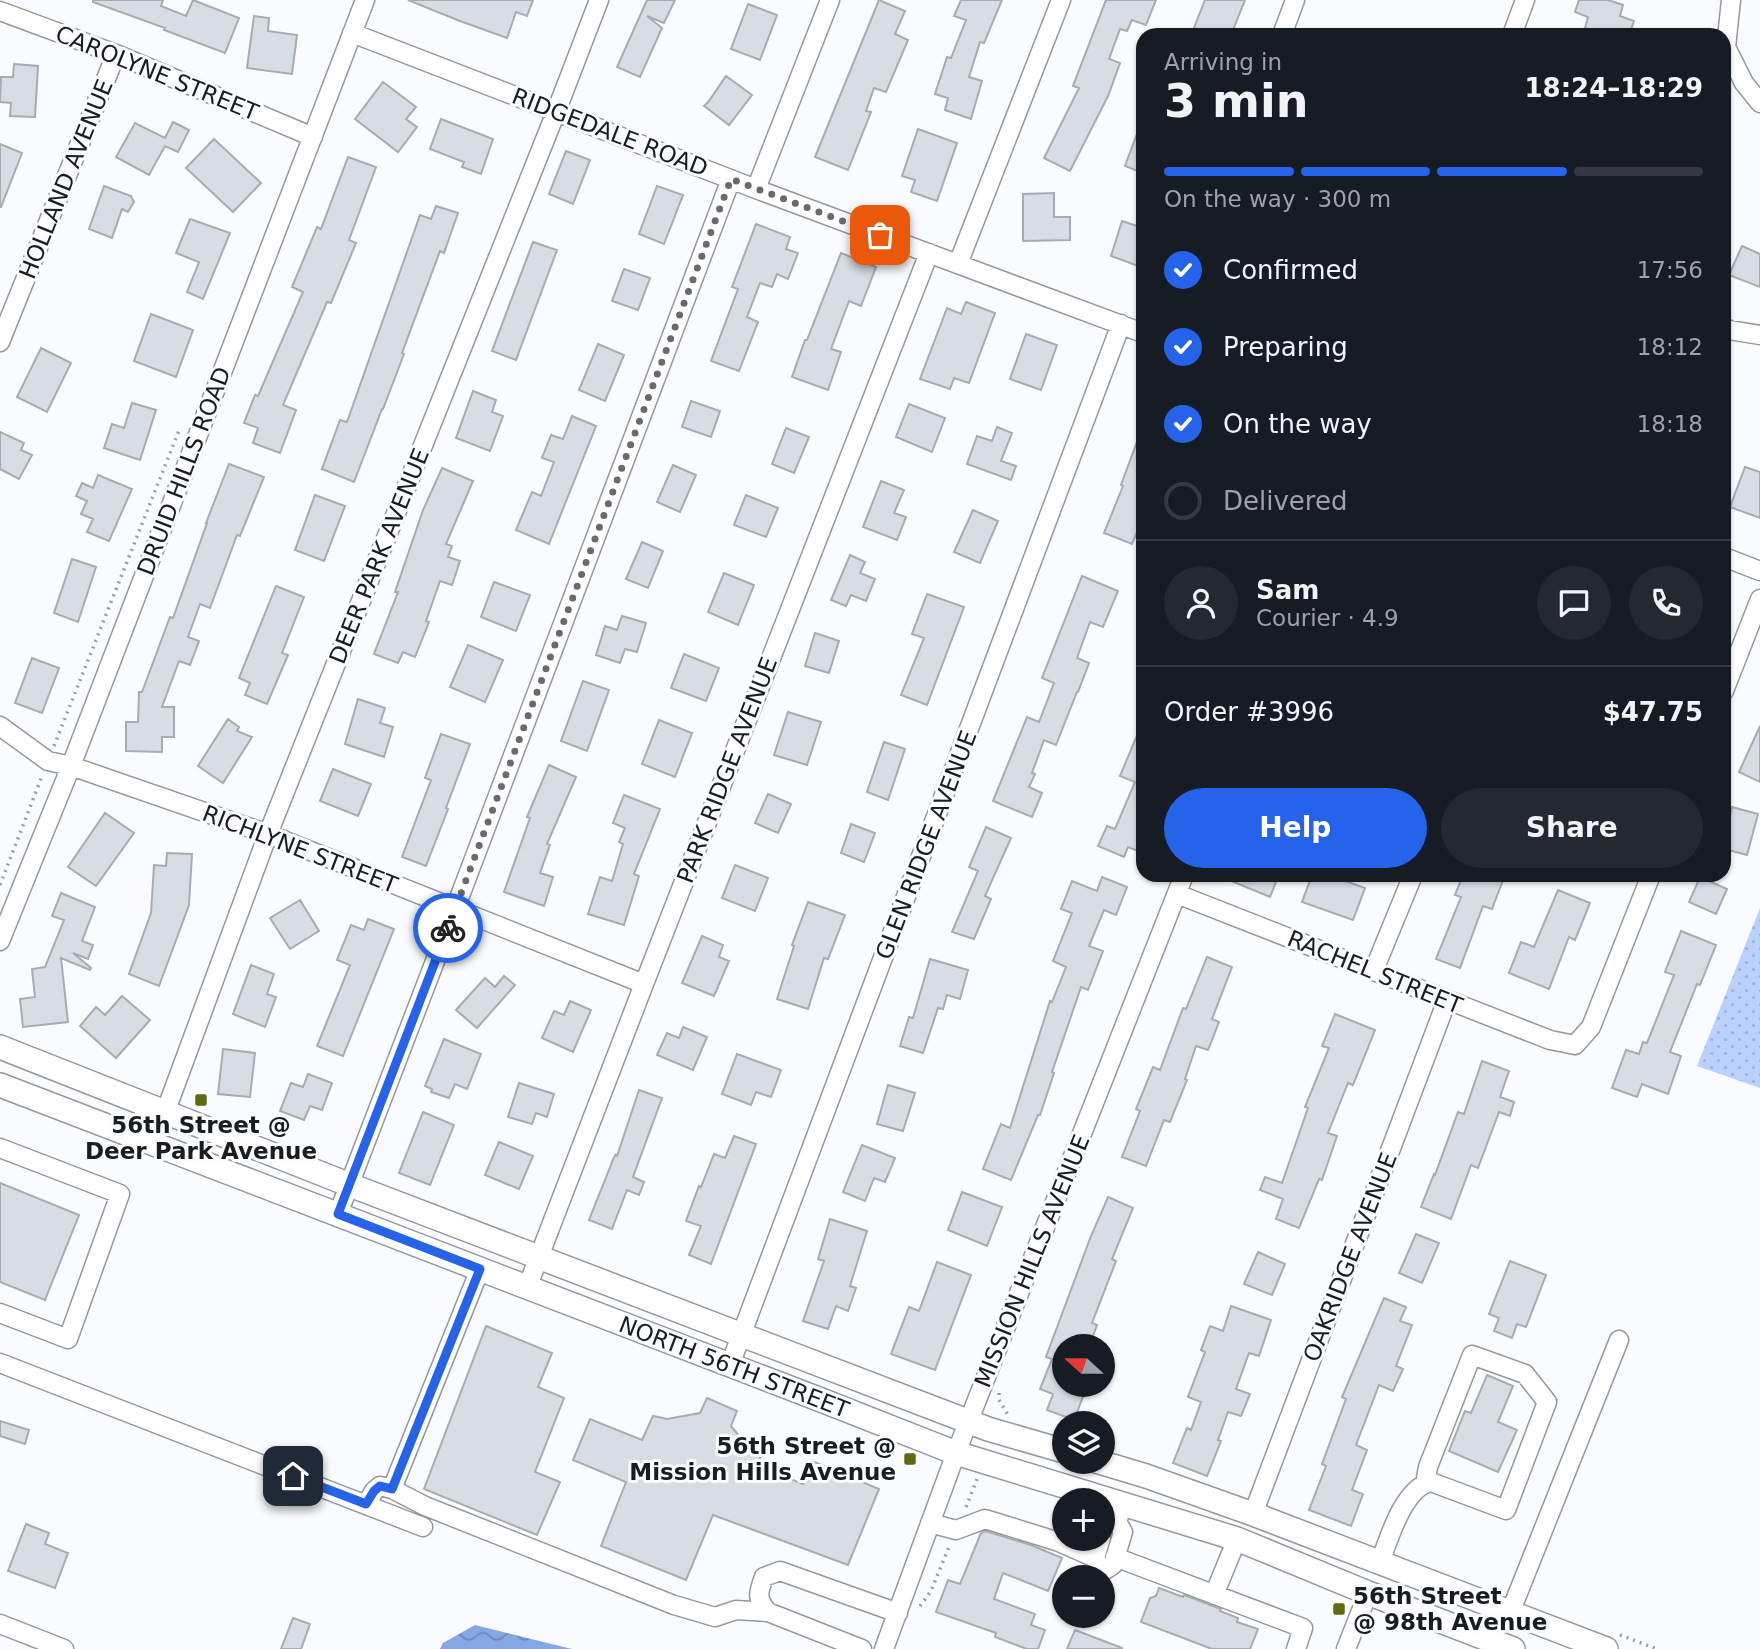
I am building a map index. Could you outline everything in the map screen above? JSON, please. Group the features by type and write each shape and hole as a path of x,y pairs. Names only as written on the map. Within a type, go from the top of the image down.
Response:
{"main road":[{"name":"NORTH 56TH STREET","path":"0,1048 988,1429 1052,1448"},
{"name":"NORTH 56TH STREET","path":"0,1084 730,1365 1052,1493"},
{"path":"1115,1467 1252,1514 1510,1612 1555,1640 1606,1649"},
{"name":"NORTH 56TH STREET","path":"1115,1519 1237,1539 1513,1649"},
{"path":"1368,1593 1380,1563"}],"street":[{"name":"DRUID HILLS ROAD","path":"0,941 71,766 365,0"},
{"name":"DEER PARK AVENUE","path":"165,1113 268,834 599,0"},
{"path":"756,189 830,0"},
{"path":"958,264 1061,0"},
{"path":"1285,28 1295,0"},
{"path":"1515,28 1525,0"},
{"path":"1728,28 1731,0"},
{"name":"CAROLYNE STREET","path":"0,11 116,54 313,137"},
{"name":"RIDGEDALE ROAD","path":"352,33 756,189 1136,329"},
{"name":"HOLLAND AVENUE","path":"0,342 116,54"},
{"path":"1731,57 1744,83 1760,103"},
{"path":"338,1214 731,179"},
{"name":"PARK RIDGE AVENUE","path":"527,1288 929,253"},
{"name":"GLEN RIDGE AVENUE","path":"730,1365 1121,324"},
{"path":"1731,330 1760,335"},
{"path":"1731,560 1760,571"},
{"path":"1731,673 1760,599"},
{"name":"RICHLYNE STREET","path":"0,726 48,761 71,766 268,834 643,984"},
{"name":"MISSION HILLS AVENUE","path":"884,1649 956,1453 1181,882"},
{"path":"1374,970 1410,882"},
{"name":"RACHEL STREET","path":"1177,894 1550,1040 1575,1045 1591,1027 1648,882"},
{"name":"OAKRIDGE AVENUE","path":"1252,1514 1447,1000"},
{"path":"0,1148 120,1194 68,1339 0,1313"},
{"path":"392,1489 480,1269"},
{"path":"1510,1612 1619,1340"},
{"path":"1380,1563 1403,1505 1425,1483 1428,1467 1472,1355 1525,1374 1547,1402 1506,1510 1431,1482 1425,1483"},
{"path":"0,1363 423,1527"},
{"path":"366,1504 380,1486 392,1489 425,1506 674,1605 715,1617 736,1610 768,1612 862,1649"},
{"path":"930,1523 956,1530 985,1519 1059,1542 1095,1558 1102,1572 1113,1565 1123,1532 1115,1520"},
{"path":"1214,1595 1237,1539"},
{"path":"1095,1558 1097,1551"},
{"path":"1115,1557 1303,1628 1296,1649"},
{"path":"768,1612 760,1604 758,1591 764,1577 780,1571 898,1613"},
{"path":"1346,1649 1368,1593"},
{"path":"0,1624 64,1649"}],"path":[{"path":"0,885 181,426"},
{"path":"916,1615 931,1591 977,1479"}],"shaded area":[{"path":"1760,908 1760,1088 1697,1066"}],"water":[{"path":"475,1625 572,1649 440,1649 443,1643"}],"building":[{"path":"93,0 163,0 161,6 186,16 193,0 239,18 225,53"},
{"path":"408,0 533,0 527,16 516,12 507,38"},
{"path":"647,0 675,0 664,23 647,16 662,28 640,77 617,67"},
{"path":"879,0 905,11 895,34 908,40 886,92 874,88 866,111 871,112 848,170 815,157"},
{"path":"961,0 1002,0 984,43 980,42 969,77 982,81 971,119 945,110 948,98 935,94 947,57 951,58 966,20 954,16"},
{"path":"1106,0 1156,0 1146,25 1132,20 1127,31 1120,29 1109,59 1120,63 1108,96 1070,171 1044,158 1079,88 1073,86"},
{"path":"1205,0 1245,0 1234,28 1194,28"},
{"path":"1579,0 1608,0 1623,5 1620,16 1634,21 1632,28 1585,28 1588,17 1575,12"},
{"path":"748,4 777,15 760,60 731,49"},
{"path":"254,16 269,18 268,31 297,35 292,74 247,68"},
{"path":"14,64 38,66 35,117 10,116 11,103 0,102 1,77 13,77"},
{"path":"726,76 752,95 729,125 704,106"},
{"path":"383,82 416,107 406,119 417,127 398,152 355,119"},
{"path":"441,119 493,139 481,174 462,167 464,162 430,149"},
{"path":"173,122 189,130 178,152 165,146 149,175 116,157 135,123 165,138"},
{"path":"918,129 957,143 937,201 911,192 915,180 902,176"},
{"path":"1136,136 1136,170 1125,166"},
{"path":"214,139 261,183 233,212 186,168"},
{"path":"0,144 22,153 1,207 0,207"},
{"path":"566,151 590,160 573,204 549,194"},
{"path":"348,157 376,167 349,240 356,243 331,303 327,302 283,405 296,410 280,453 253,443 258,428 244,423 303,292 292,287 317,227 321,229"},
{"path":"104,186 131,196 134,202 128,212 122,209 112,238 89,229"},
{"path":"657,186 683,195 664,244 639,234"},
{"path":"1054,193 1054,217 1070,217 1070,240 1023,241 1023,194"},
{"path":"436,206 458,213 444,253 440,251 402,353 404,354 354,482 322,469 340,420 347,422 420,215 431,219"},
{"path":"190,219 230,233 203,299 187,292 199,262 176,253"},
{"path":"1122,221 1136,226 1136,265 1111,256"},
{"path":"756,224 790,237 786,249 798,253 788,279 777,274 772,287 760,283 747,317 758,322 739,371 711,361 738,289 732,287"},
{"path":"533,242 557,250 516,360 492,351"},
{"path":"1742,246 1760,254 1760,287 1731,276"},
{"path":"841,253 876,267 861,306 849,301 831,349 841,352 828,390 792,377"},
{"path":"624,269 650,278 638,310 612,301"},
{"path":"966,302 995,313 969,383 954,378 950,389 920,379 947,308 961,314"},
{"path":"151,314 193,330 176,377 134,361"},
{"path":"1026,334 1057,345 1041,390 1010,379"},
{"path":"598,344 624,355 605,401 579,390"},
{"path":"41,348 71,363 47,412 17,397"},
{"path":"473,391 496,400 492,412 503,416 490,451 456,438"},
{"path":"691,401 720,411 711,437 682,427"},
{"path":"132,403 156,410 140,460 104,448 112,424 124,428"},
{"path":"909,404 945,418 932,452 896,437"},
{"path":"572,416 596,426 549,544 516,530 532,492 541,496 554,462 542,458 551,435 563,439"},
{"path":"997,427 1012,433 1001,461 1016,466 1011,480 967,464 977,436 992,441"},
{"path":"786,428 809,437 794,473 772,464"},
{"path":"0,432 24,443 21,450 32,455 19,479 0,469"},
{"path":"1136,444 1136,535 1132,544 1104,533 1123,486 1121,485"},
{"path":"229,464 264,477 240,536 237,535 210,608 200,604 188,637 199,641 190,665 179,661 162,707 174,707 174,737 162,737 162,752 126,751 126,722 138,722 139,692 142,692 170,617 173,618"},
{"path":"673,465 696,475 680,512 657,502"},
{"path":"1745,467 1760,472 1760,518 1731,507"},
{"path":"442,468 473,481 446,544 452,546 448,557 460,561 452,585 440,581 426,621 429,622 415,657 403,652 398,663 374,654 398,592 395,592 423,510"},
{"path":"98,475 132,489 109,541 87,532 93,519 81,514 87,501 76,496 82,483 93,488"},
{"path":"881,481 904,490 894,513 906,517 897,540 863,527"},
{"path":"315,495 345,506 324,561 295,550"},
{"path":"746,495 778,508 766,537 734,525"},
{"path":"973,510 998,521 980,563 954,552"},
{"path":"642,542 663,551 648,588 626,579"},
{"path":"850,555 865,562 860,573 875,579 866,601 851,595 846,606 831,600"},
{"path":"72,559 96,567 78,622 54,613"},
{"path":"724,573 754,585 738,625 708,612"},
{"path":"1082,576 1118,591 1103,627 1090,622 1077,658 1089,663 1056,745 1044,740 1029,787 1042,793 1032,817 993,801 1027,717 1039,722 1054,683 1042,678"},
{"path":"494,582 530,595 516,631 481,617"},
{"path":"276,586 304,597 282,653 288,655 267,704 245,695 250,683 239,678"},
{"path":"927,594 964,607 927,705 901,695 924,638 912,634"},
{"path":"622,616 646,623 637,652 625,649 620,663 596,655 605,626 617,630"},
{"path":"815,633 839,641 829,673 805,666"},
{"path":"468,645 503,660 485,702 450,687"},
{"path":"684,654 719,668 706,701 671,688"},
{"path":"32,658 59,668 42,713 15,703"},
{"path":"583,681 609,690 587,751 561,741"},
{"path":"358,699 385,708 380,723 393,727 384,757 345,744"},
{"path":"788,712 821,722 807,765 774,755"},
{"path":"228,719 239,727 237,731 252,737 223,783 198,766"},
{"path":"659,720 692,733 675,777 642,764"},
{"path":"1760,726 1760,782 1739,772"},
{"path":"441,734 470,744 426,866 402,857 431,780 425,778"},
{"path":"1136,738 1136,850 1128,847 1124,857 1098,846 1107,826 1115,829 1135,782 1120,776"},
{"path":"884,742 905,749 888,800 867,792"},
{"path":"549,765 576,777 547,844 550,845 540,873 553,877 544,906 504,892 530,818 527,817"},
{"path":"333,769 371,784 358,816 320,801"},
{"path":"768,794 791,804 778,833 755,823"},
{"path":"624,795 660,809 634,874 639,876 624,925 588,914 600,877 612,881 623,844 619,842 625,828 613,823"},
{"path":"1732,807 1758,814 1747,855 1731,851"},
{"path":"105,813 134,833 96,886 68,867"},
{"path":"851,824 875,833 864,862 841,853"},
{"path":"986,827 1011,838 985,896 991,899 974,939 952,932 978,871 969,867"},
{"path":"167,853 192,854 189,905 159,986 129,974 151,913 154,865 166,866"},
{"path":"735,865 768,878 755,911 722,898"},
{"path":"1102,877 1127,887 1116,915 1104,910 1089,946 1103,951 1088,990 1081,987 1040,1115 1011,1180 983,1169 1001,1124 1010,1128 1050,1001 1052,1002 1066,967 1053,961 1072,913 1061,909 1072,881 1097,891"},
{"path":"1234,882 1276,882 1270,897"},
{"path":"1309,882 1348,882 1365,888 1353,920 1302,902"},
{"path":"1460,882 1502,882 1492,909 1483,906 1460,968 1436,959 1461,897 1455,895"},
{"path":"1698,882 1711,882 1727,889 1716,914 1689,902"},
{"path":"1558,890 1590,903 1575,940 1569,937 1549,989 1509,973 1521,942 1534,947"},
{"path":"61,893 95,907 82,941 93,945 88,959 73,953 91,968 90,970 61,958 68,1022 23,1027 20,999 35,997 32,969 45,967 64,920 52,916"},
{"path":"300,900 319,931 290,949 270,918"},
{"path":"808,902 845,915 828,959 824,958 808,1009 777,999 794,946 792,945"},
{"path":"368,919 394,929 343,1056 317,1046 350,965 337,960 351,925 364,930"},
{"path":"1681,931 1716,945 1670,1052 1681,1056 1668,1094 1642,1084 1637,1097 1612,1088 1626,1050 1639,1054 1643,1042 1647,1043 1674,975 1665,972"},
{"path":"702,936 723,945 719,957 729,961 714,996 682,983"},
{"path":"1207,957 1232,967 1212,1019 1219,1022 1208,1050 1196,1046 1185,1079 1187,1080 1170,1122 1164,1120 1146,1166 1122,1157 1140,1111 1136,1109 1153,1067 1160,1070 1183,1008 1186,1009"},
{"path":"930,959 968,970 960,999 947,995 943,1009 938,1008 923,1053 900,1046 909,1017 913,1018"},
{"path":"251,965 274,974 267,994 276,997 265,1027 233,1014"},
{"path":"504,976 515,985 477,1028 456,1010 485,978 495,987"},
{"path":"122,996 150,1020 116,1058 80,1026 96,1007 105,1015"},
{"path":"570,1001 591,1010 573,1052 542,1038 554,1011 564,1015"},
{"path":"1335,1014 1375,1030 1353,1085 1348,1083 1328,1133 1337,1136 1322,1180 1319,1179 1299,1228 1276,1219 1283,1199 1260,1190 1265,1177 1282,1183 1308,1108 1305,1107 1329,1048 1322,1046"},
{"path":"683,1027 707,1037 693,1070 657,1055 667,1033 679,1038"},
{"path":"444,1039 481,1054 467,1089 455,1084 449,1098 431,1092 432,1089 425,1086"},
{"path":"223,1049 255,1053 250,1097 218,1094"},
{"path":"737,1054 781,1070 771,1097 756,1092 751,1105 722,1094"},
{"path":"1482,1061 1509,1071 1500,1097 1514,1102 1510,1116 1499,1112 1478,1168 1471,1165 1451,1219 1421,1207 1458,1112 1464,1114"},
{"path":"308,1074 332,1083 322,1110 310,1106 304,1120 280,1111 291,1083 303,1087"},
{"path":"519,1083 554,1094 547,1117 536,1113 532,1124 508,1117"},
{"path":"888,1085 915,1093 903,1131 877,1124"},
{"path":"639,1090 662,1098 633,1177 644,1182 639,1195 627,1190 612,1229 589,1220 615,1155 617,1156"},
{"path":"423,1112 454,1125 430,1185 399,1173"},
{"path":"734,1136 756,1144 711,1264 689,1255 701,1226 686,1221 714,1154 725,1158"},
{"path":"499,1142 533,1156 519,1189 485,1175"},
{"path":"862,1145 895,1158 885,1182 874,1178 865,1201 843,1192"},
{"path":"0,1183 79,1215 45,1300 0,1282"},
{"path":"962,1192 1002,1207 987,1246 948,1230"},
{"path":"1108,1197 1133,1208 1112,1259 1116,1261 1092,1323 1097,1325 1094,1334 1055,1334"},
{"path":"830,1219 867,1231 850,1286 856,1288 848,1311 836,1306 828,1329 803,1321 824,1261 818,1259"},
{"path":"1416,1234 1439,1243 1422,1283 1399,1273"},
{"path":"1258,1252 1285,1264 1272,1295 1244,1284"},
{"path":"1510,1261 1546,1275 1526,1327 1517,1324 1512,1338 1494,1331 1499,1318 1489,1314"},
{"path":"937,1262 971,1275 935,1370 891,1354 909,1307 919,1311"},
{"path":"1384,1298 1406,1307 1400,1321 1412,1325 1396,1366 1403,1369 1393,1391 1379,1385 1356,1445 1367,1450 1352,1490 1363,1494 1351,1526 1309,1510 1326,1466 1322,1464 1346,1399 1342,1397"},
{"path":"1231,1306 1271,1320 1259,1356 1249,1353 1236,1389 1250,1394 1241,1416 1228,1412 1218,1440 1221,1441 1207,1476 1173,1463 1187,1428 1191,1430 1201,1402 1188,1397 1205,1352 1201,1350 1210,1326 1223,1331"},
{"path":"486,1326 552,1353 538,1387 564,1398 535,1472 560,1482 537,1535 424,1489"},
{"path":"1052,1341 1052,1359 1046,1357"},
{"path":"1052,1359 1052,1394 1040,1389"},
{"path":"1487,1375 1513,1386 1498,1422 1517,1430 1498,1472 1449,1451 1465,1411 1471,1413"},
{"path":"1052,1397 1083,1397 1077,1411 1047,1410"},
{"path":"707,1398 737,1411 731,1426 752,1452 761,1456 757,1466 803,1484 812,1461 879,1489 848,1565 713,1515 686,1580 601,1546 626,1482 573,1460 590,1419 642,1440 653,1416 667,1419 700,1413"},
{"path":"0,1421 29,1430 25,1444 0,1436"},
{"path":"26,1524 49,1533 45,1544 68,1553 55,1588 8,1571"},
{"path":"985,1531 1031,1545 1062,1558 1059,1565 1052,1565 1052,1582 1048,1591 1003,1573 994,1599 1035,1614 1031,1625 1045,1630 1038,1649 1027,1649 995,1637 996,1633 936,1612 948,1580 960,1584 981,1533"},
{"path":"1159,1588 1221,1609 1220,1611 1238,1618 1237,1622 1258,1629 1250,1649 1212,1649 1141,1622 1150,1598 1156,1596"},
{"path":"293,1618 310,1624 301,1649 281,1649"},
{"path":"1075,1630 1122,1648 1122,1649 1067,1649"}],"way so far":[{"path":"448,928 731,179 880,235"}],"place":[{"name":"56th Street @ Deer Park Avenue","path":"201,1100"},
{"name":"56th Street @ Mission Hills Avenue","path":"910,1459"},
{"name":"56th Street @ 98th Avenue","path":"1339,1609"}],"route":[{"path":"293,1476 366,1504 380,1486 392,1489 480,1269 338,1214 448,928"}]}
